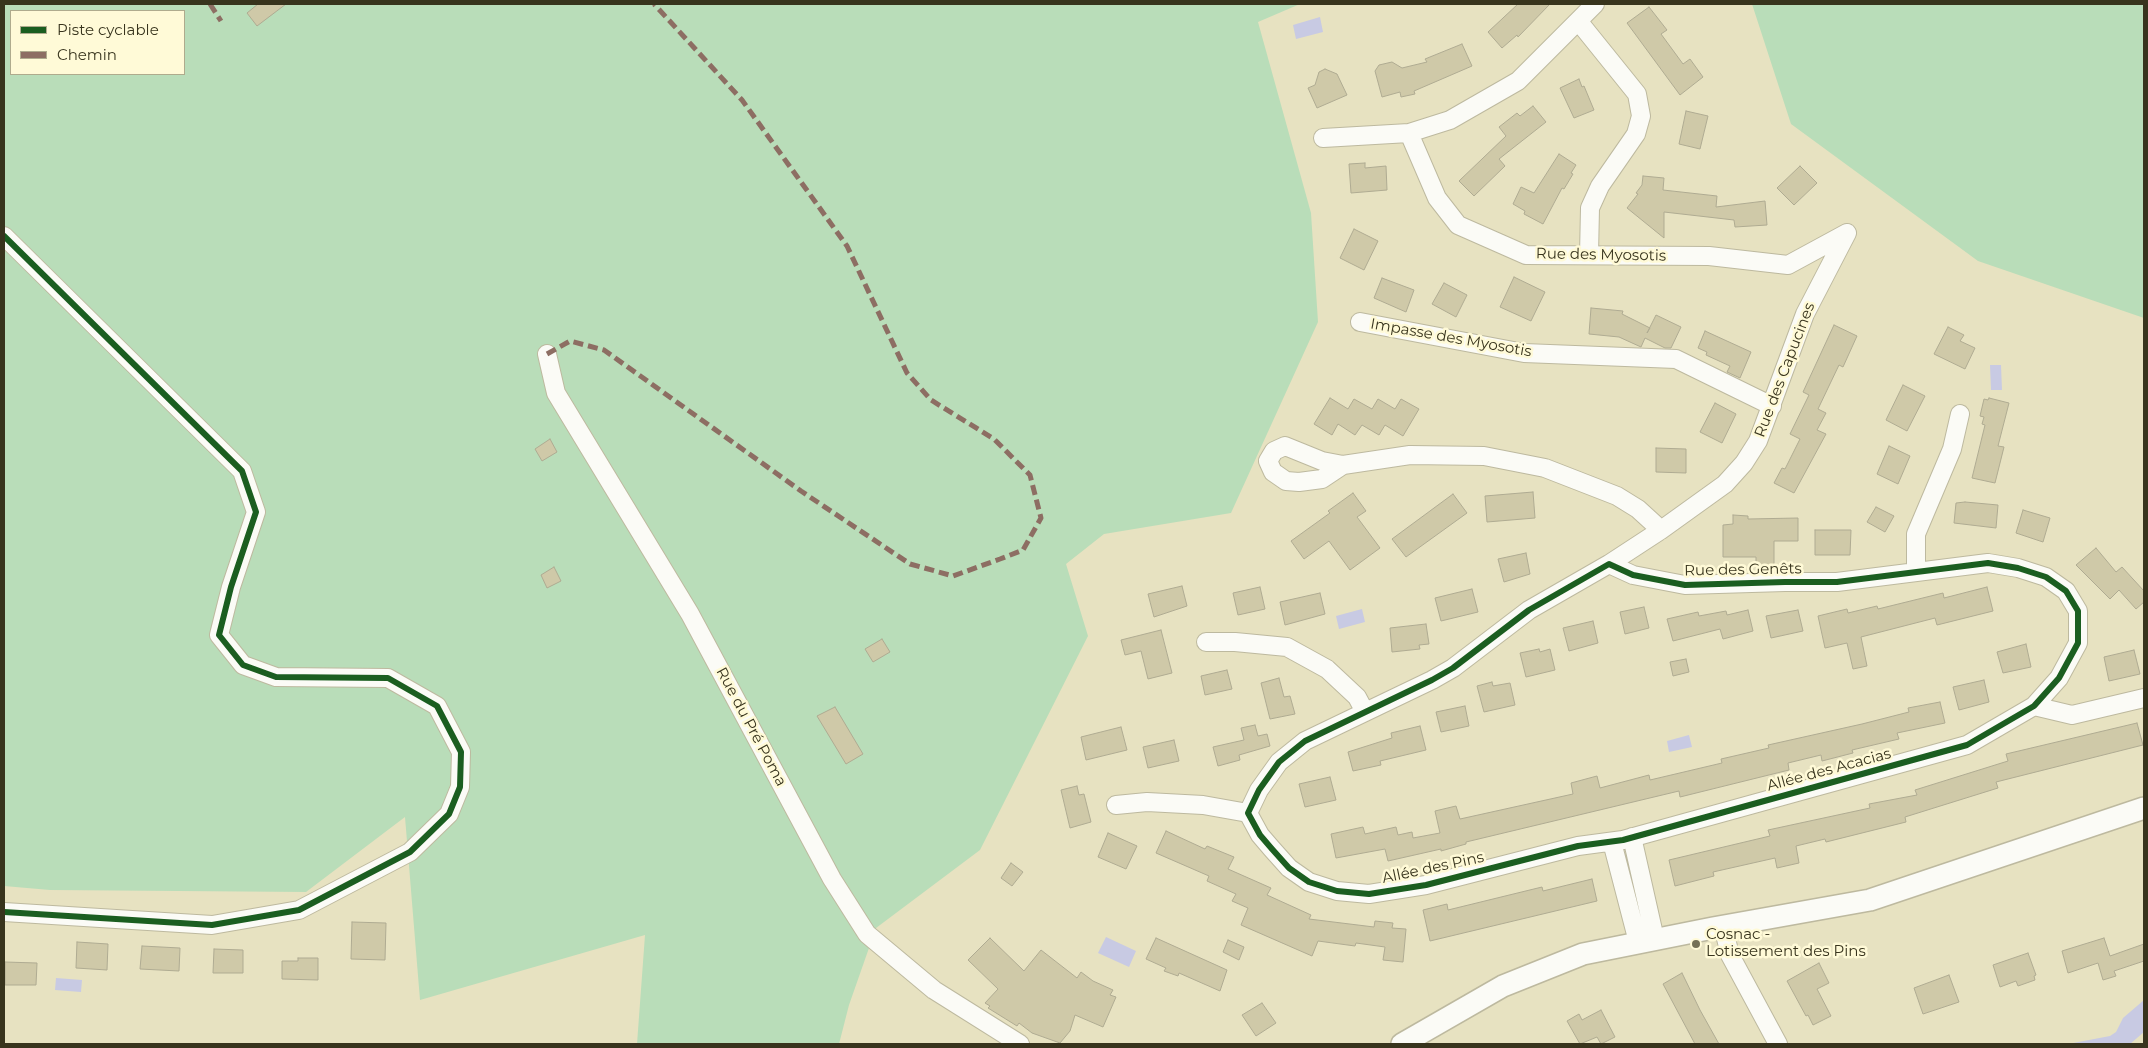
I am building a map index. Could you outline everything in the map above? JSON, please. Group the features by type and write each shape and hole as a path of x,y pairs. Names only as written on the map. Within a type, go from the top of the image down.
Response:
{"street":[{"path":"1323,138 1409,133 1450,120 1518,82 1595,4"},
{"path":"1579,22 1636,94 1641,116 1636,134 1600,186 1590,208 1589,256"},
{"name":"Rue des Myosotis","path":"1409,133 1437,198 1458,225 1526,255 1709,256 1788,265 1848,233"},
{"name":"Rue des Capucines","path":"1609,564 1661,530 1725,484 1744,463 1758,441 1805,314 1848,233"},
{"path":"4,236 242,471 256,512 231,588 219,635 243,665 276,677 388,678 437,706 461,752 460,787 449,814 410,852 299,910 212,925 4,912"},
{"name":"Impasse des Myosotis","path":"1360,322 1524,353 1676,359 1772,406"},
{"name":"Rue du Pré Poma","path":"547,354 556,393 690,614 832,879 867,934 934,990 1020,1044"},
{"path":"1916,572 1916,534 1952,449 1960,414"},
{"path":"1343,465 1410,455 1484,456 1545,468 1617,496 1638,509 1661,530"},
{"name":"Rue des Genêts","path":"1609,564 1633,575 1685,585 1837,582 1988,563 2018,568 2046,577 2066,591 2078,611 2078,643 2059,678 2034,706"},
{"path":"1116,805 1147,802 1194,805 1248,813 1259,790 1279,762 1305,741 1453,668 1529,610 1609,564"},
{"path":"1206,642 1235,642 1287,647 1328,669 1356,697 1365,712"},
{"path":"2034,706 2072,715 2144,698"},
{"name":"Allée des Acacias","path":"1622,840 1967,745 2034,706"},
{"path":"1402,1044 1503,986 1584,954 1647,940 1870,900 2144,808"},
{"name":"Allée des Pins","path":"1248,813 1260,835 1272,849 1289,868 1309,882 1337,891 1368,894 1426,885 1578,846 1622,840"},
{"path":"1622,840 1647,940"},
{"path":"1723,926 1730,955 1778,1044"}],"green space":[{"path":"4,4 1300,4 1258,22 1311,213 1318,322 1231,513 1104,534 1066,564 1088,636 980,850 876,928 849,1005 839,1044 637,1044 645,935 420,1000 405,817 306,892 50,890 4,886"},
{"path":"1752,4 2144,4 2144,318 1978,261 1791,124"}],"water":[{"path":"1320,17 1323,32 1296,39 1293,25"},
{"path":"1990,365 2001,365 2002,390 1991,390"},
{"path":"1362,609 1365,622 1339,629 1336,616"},
{"path":"1689,735 1692,747 1669,752 1667,741"},
{"path":"1106,937 1136,951 1129,967 1098,953"},
{"path":"56,978 82,980 81,992 55,990"},
{"path":"2144,1000 2144,1032 2130,1044 2068,1044 2110,1036 2116,1032 2123,1018"}],"building":[{"path":"258,4 286,4 257,26 247,13"},
{"path":"1518,4 1550,4 1518,37 1517,35 1502,48 1488,32"},
{"path":"1649,7 1667,30 1661,34 1683,64 1690,59 1703,77 1680,95 1627,23"},
{"path":"1462,44 1472,66 1414,91 1415,94 1401,97 1400,92 1382,97 1375,71 1379,65 1392,62 1402,68 1427,62 1425,59"},
{"path":"1325,69 1337,74 1347,95 1317,108 1308,88 1315,85 1319,72"},
{"path":"1579,79 1594,110 1574,118 1560,88"},
{"path":"1533,106 1546,122 1499,159 1505,166 1474,196 1459,181 1506,136 1499,127 1517,113 1520,116"},
{"path":"1686,111 1708,116 1700,149 1679,144"},
{"path":"1559,154 1576,165 1571,173 1573,174 1564,189 1562,188 1543,224 1524,214 1525,211 1513,204 1521,187 1534,193"},
{"path":"1365,163 1365,168 1386,166 1387,190 1351,193 1349,164"},
{"path":"1800,166 1817,183 1794,205 1777,188"},
{"path":"1643,176 1664,178 1663,190 1717,196 1716,207 1765,201 1767,225 1735,227 1734,220 1664,212 1664,238 1627,208 1638,194 1636,193 1642,185"},
{"path":"1354,229 1378,241 1364,270 1340,258"},
{"path":"1514,277 1545,292 1531,321 1500,307"},
{"path":"1382,278 1414,290 1406,312 1374,298"},
{"path":"1444,283 1467,295 1456,317 1432,304"},
{"path":"1591,308 1623,311 1622,314 1650,328 1656,315 1681,327 1671,348 1665,348 1645,338 1641,347 1619,337 1589,334"},
{"path":"1834,325 1857,336 1843,367 1839,365 1818,409 1826,413 1817,430 1826,434 1794,493 1774,483 1782,468 1785,469 1800,439 1790,434 1809,395 1803,392"},
{"path":"1948,327 1964,335 1960,341 1975,348 1965,369 1934,354"},
{"path":"1705,331 1751,352 1740,378 1727,372 1730,366 1706,355 1707,352 1698,348"},
{"path":"1903,385 1925,396 1907,431 1886,420"},
{"path":"1330,398 1348,409 1354,399 1372,409 1378,399 1395,409 1401,399 1419,409 1403,436 1385,425 1379,435 1362,425 1355,435 1338,424 1332,435 1314,424"},
{"path":"1989,398 2009,403 1998,446 2004,447 1995,483 1972,478 1985,425 1982,424 1984,417 1980,416 1984,399 1988,400"},
{"path":"1715,403 1736,414 1722,443 1700,432"},
{"path":"550,439 557,452 542,461 535,449"},
{"path":"1889,446 1910,456 1898,484 1877,474"},
{"path":"1656,448 1686,449 1686,473 1656,472"},
{"path":"1533,492 1535,518 1487,522 1485,496"},
{"path":"1353,493 1366,511 1357,517 1380,548 1350,570 1329,541 1304,559 1291,541 1330,513 1328,511"},
{"path":"1453,494 1467,513 1406,557 1392,539"},
{"path":"1956,503 1998,505 1996,528 1954,523"},
{"path":"1876,507 1894,516 1885,532 1867,522"},
{"path":"2023,510 2050,518 2043,542 2016,533"},
{"path":"1733,515 1748,516 1748,519 1798,518 1798,541 1774,541 1774,570 1756,570 1756,557 1723,557 1723,525 1733,524"},
{"path":"1815,530 1851,530 1850,555 1815,555"},
{"path":"2096,548 2116,572 2122,567 2144,591 2144,602 2136,609 2119,590 2110,599 2076,565"},
{"path":"1526,553 1530,574 1504,582 1498,559"},
{"path":"554,567 561,581 547,588 541,575"},
{"path":"1182,586 1187,606 1154,617 1148,594"},
{"path":"1260,587 1265,609 1238,615 1233,593"},
{"path":"1987,587 1993,611 1937,625 1935,618 1861,637 1867,666 1853,669 1847,643 1825,648 1818,616 1847,609 1848,613 1877,606 1878,609 1943,593 1944,598"},
{"path":"1472,589 1478,612 1441,621 1435,598"},
{"path":"1320,593 1325,614 1285,625 1280,602"},
{"path":"1644,607 1649,628 1625,634 1620,612"},
{"path":"1748,610 1753,631 1723,639 1720,629 1673,641 1667,619 1698,612 1699,616 1726,611 1727,615"},
{"path":"1798,610 1803,631 1771,638 1766,616"},
{"path":"1593,621 1598,643 1569,651 1563,628"},
{"path":"1426,624 1429,644 1419,645 1420,649 1392,652 1390,628"},
{"path":"1161,630 1172,673 1148,679 1141,651 1125,655 1121,640"},
{"path":"882,639 890,652 873,662 865,649"},
{"path":"2026,644 2031,667 2003,673 1997,652"},
{"path":"1539,649 1540,652 1550,649 1555,670 1526,677 1520,653"},
{"path":"2134,650 2140,674 2109,681 2104,657"},
{"path":"1686,659 1689,672 1673,676 1670,662"},
{"path":"1227,670 1232,689 1205,695 1201,676"},
{"path":"1279,678 1284,697 1290,696 1295,714 1270,719 1261,683"},
{"path":"1984,680 1989,702 1959,710 1953,687"},
{"path":"1492,682 1493,686 1510,683 1515,705 1484,712 1477,686"},
{"path":"1940,702 1945,723 1897,733 1899,739 1852,750 1853,753 1822,761 1821,755 1788,763 1789,770 1680,797 1679,791 1466,842 1466,844 1441,851 1441,849 1388,861 1385,849 1336,858 1331,834 1363,827 1365,834 1396,827 1398,835 1412,832 1413,838 1440,833 1435,811 1456,806 1460,819 1573,794 1571,783 1597,776 1600,788 1649,775 1650,780 1722,763 1721,759 1769,748 1768,745 1862,724 1909,712 1908,708"},
{"path":"1465,706 1469,726 1441,732 1436,712"},
{"path":"835,707 863,754 846,764 817,716"},
{"path":"2137,723 2143,745 1996,782 1998,788 1905,817 1906,822 1826,842 1825,839 1796,846 1799,863 1777,868 1775,858 1713,872 1714,876 1675,886 1669,860 1770,836 1768,830 1870,808 1869,804 1917,795 1915,790 2008,761 2006,754"},
{"path":"1255,725 1258,736 1267,734 1270,746 1239,755 1240,760 1218,766 1213,747 1244,740 1241,728"},
{"path":"1420,726 1426,750 1380,761 1381,765 1353,771 1348,752 1392,738 1391,733"},
{"path":"1121,727 1127,750 1086,760 1081,737"},
{"path":"1174,740 1179,761 1148,768 1143,747"},
{"path":"1330,777 1336,800 1305,807 1299,784"},
{"path":"1077,786 1079,795 1084,794 1091,822 1070,828 1061,790"},
{"path":"1166,831 1205,849 1207,846 1234,857 1228,869 1271,888 1267,895 1311,915 1309,919 1374,927 1375,921 1393,923 1392,928 1406,929 1403,962 1383,960 1385,947 1356,943 1355,946 1318,941 1312,956 1241,925 1248,908 1232,901 1236,894 1207,881 1209,876 1156,853"},
{"path":"1108,833 1137,846 1126,869 1098,857"},
{"path":"1011,863 1023,872 1012,886 1001,878"},
{"path":"1592,879 1597,901 1430,941 1423,910 1447,904 1448,910 1542,887 1543,891"},
{"path":"352,922 386,923 385,960 351,959"},
{"path":"990,938 1024,971 1041,950 1077,978 1081,972 1093,981 1113,990 1110,995 1116,997 1103,1027 1075,1015 1070,1031 1060,1043 1032,1033 1019,1023 1017,1026 988,1008 990,1006 985,1003 998,989 968,960"},
{"path":"1156,938 1227,970 1220,991 1179,973 1178,976 1164,971 1166,968 1146,959"},
{"path":"2104,938 2110,956 2144,944 2144,961 2114,971 2116,976 2103,980 2098,963 2068,973 2062,951"},
{"path":"1228,940 1244,947 1239,960 1223,952"},
{"path":"77,942 108,944 107,970 76,968"},
{"path":"142,946 180,948 179,971 140,969"},
{"path":"214,949 243,950 243,973 213,973"},
{"path":"2028,953 2036,975 2034,976 2035,980 2018,986 2016,981 2000,987 1993,965"},
{"path":"298,958 318,958 318,980 282,979 282,961 298,961"},
{"path":"5,962 37,963 36,985 5,985"},
{"path":"1819,963 1829,983 1817,989 1831,1016 1813,1025 1787,981"},
{"path":"1682,973 1719,1044 1695,1044 1663,984"},
{"path":"1949,975 1959,1002 1923,1014 1914,988"},
{"path":"1262,1003 1276,1023 1256,1036 1242,1015"},
{"path":"1601,1010 1615,1037 1601,1044 1597,1037 1580,1044 1567,1021 1579,1014 1582,1020"}],"marked path":[{"path":"210,4 221,21"},
{"path":"547,354 570,341 604,350 801,491 910,564 953,576 1023,550 1041,518 1030,475 994,439 931,400 907,373 847,246 742,100 654,4"}],"cycle path":[{"path":"4,236 242,471 256,512 231,587 219,635 243,665 276,677 388,678 437,706 461,752 460,787 449,814 410,852 299,910 212,925 4,912"},
{"path":"1988,563 2018,568 2046,577 2066,591 2078,611 2078,643 2059,678 2034,706 1967,745 1623,840 1578,846 1426,885 1369,894 1337,891 1309,882 1289,868 1272,849 1260,835 1248,813 1259,790 1279,762 1305,741 1453,668 1529,610 1609,564 1633,575 1685,585 1837,582 1988,563"}],"place":[{"name":"Cosnac - Lotissement des Pins","path":"1696,944"}]}
